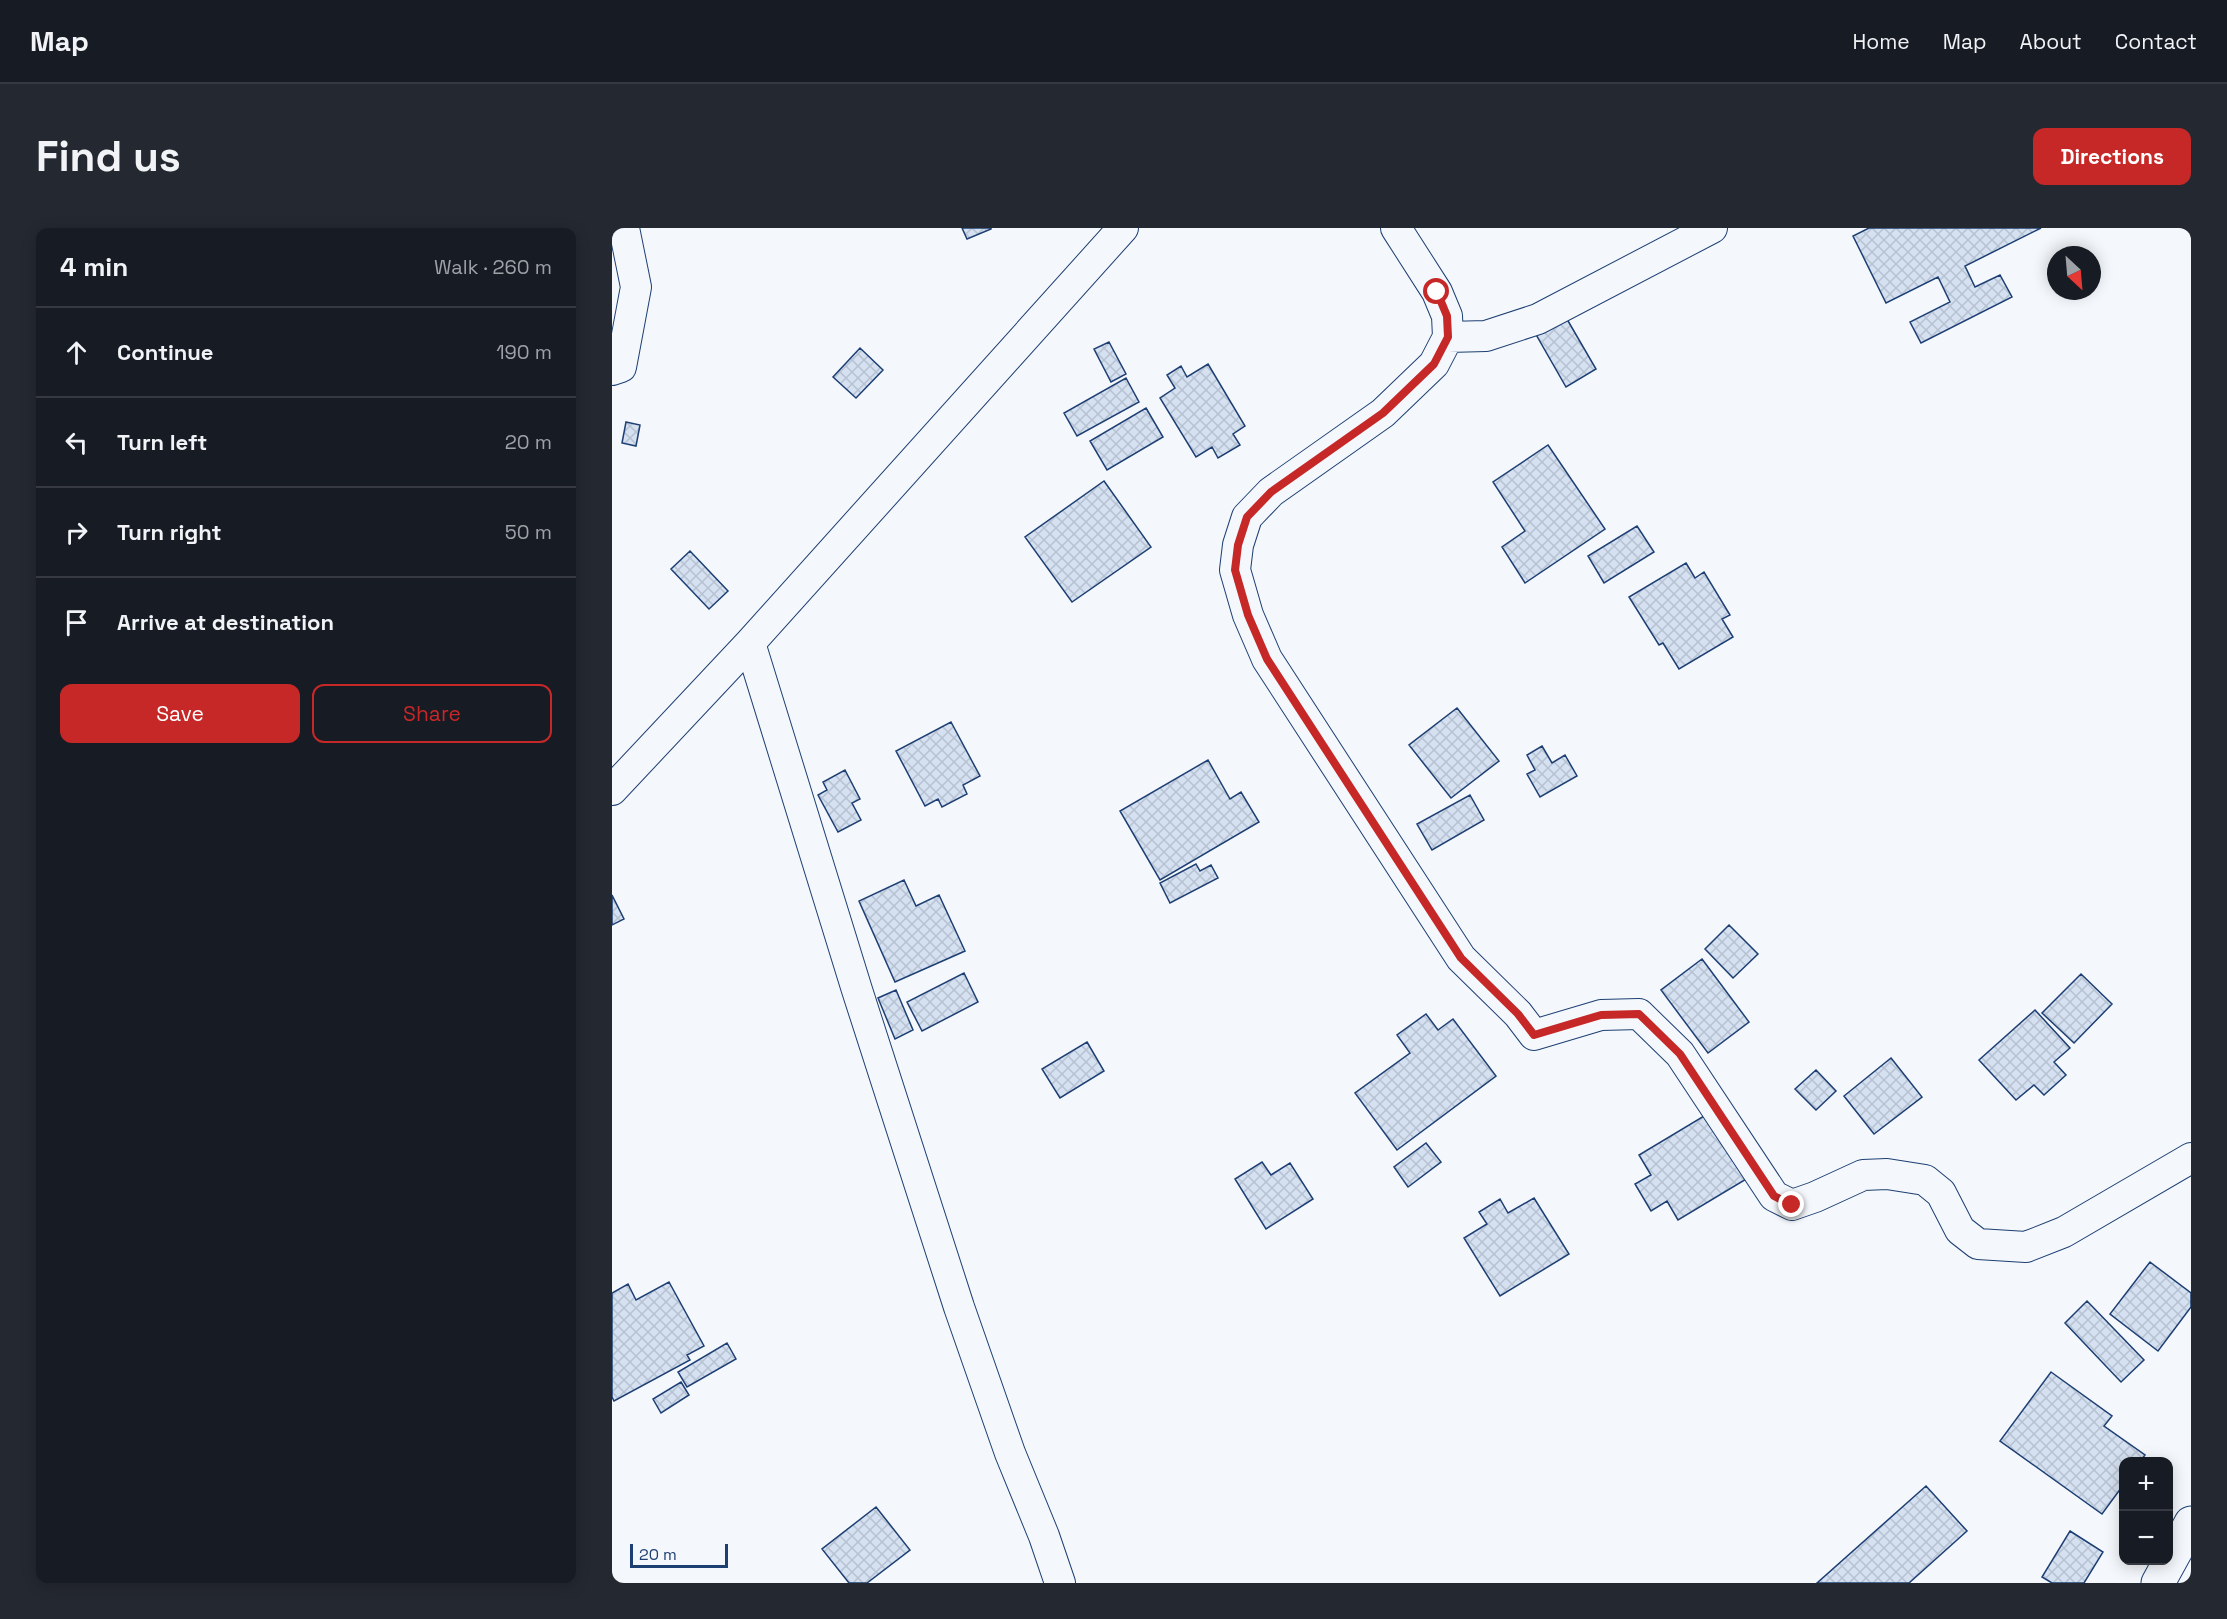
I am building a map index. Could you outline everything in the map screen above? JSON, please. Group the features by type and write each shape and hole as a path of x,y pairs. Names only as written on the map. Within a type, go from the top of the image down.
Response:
{"main road":[{"path":"2158,1583 2191,1523"}],"street":[{"path":"612,370 621,367 636,286 624,228"},
{"path":"612,790 750,643 1123,228"},
{"path":"1396,228 1437,292 1447,316 1448,337 1434,364 1383,413 1271,492 1247,517 1238,545 1235,570 1248,615 1267,659 1461,958 1518,1014 1534,1035 1601,1015 1639,1014 1680,1054 1774,1196 1792,1205 1863,1175 1887,1174 1925,1180 1941,1193 1960,1230 1978,1244 2026,1247 2064,1232 2191,1158"},
{"path":"1448,337 1486,336 1538,319 1712,228"},
{"path":"750,643 857,990 956,1296 1010,1453 1044,1536 1060,1583"}],"building":[{"path":"962,228 991,228 991,229 967,239"},
{"path":"1869,228 2041,228 1965,266 1975,287 2000,275 2012,297 1921,343 1910,322 1950,302 1938,277 1886,303 1853,236"},
{"path":"1564,314 1596,369 1566,387 1534,331"},
{"path":"1109,342 1126,374 1111,382 1094,349"},
{"path":"860,348 883,370 856,398 833,377"},
{"path":"1208,364 1245,426 1233,434 1240,445 1218,458 1212,447 1196,457 1160,398 1175,388 1167,375 1181,366 1187,377"},
{"path":"1126,378 1139,402 1077,436 1064,413"},
{"path":"1146,408 1163,437 1107,470 1090,441"},
{"path":"626,422 640,425 636,446 622,443"},
{"path":"1548,445 1605,529 1525,583 1502,547 1525,531 1493,482"},
{"path":"1104,481 1151,547 1072,602 1025,537"},
{"path":"1637,526 1654,552 1604,583 1588,556"},
{"path":"690,551 728,591 709,609 671,569"},
{"path":"1686,563 1695,578 1704,572 1730,615 1722,619 1733,637 1679,669 1663,643 1659,645 1629,597"},
{"path":"1457,708 1499,761 1451,798 1409,745"},
{"path":"951,722 980,776 963,785 967,794 942,807 938,799 925,806 896,751"},
{"path":"1542,746 1552,763 1565,755 1577,776 1540,797 1527,774 1535,770 1527,755"},
{"path":"1208,760 1230,799 1241,792 1259,822 1160,880 1120,811"},
{"path":"845,770 860,799 852,803 861,820 838,832 818,795 827,790 823,782"},
{"path":"1470,795 1484,820 1432,850 1417,824"},
{"path":"1196,864 1200,871 1211,865 1218,878 1170,903 1160,883"},
{"path":"904,880 916,906 939,895 965,951 895,982 859,901"},
{"path":"612,895 624,919 612,925"},
{"path":"1729,925 1758,954 1733,978 1705,949"},
{"path":"1702,959 1749,1022 1708,1053 1661,990"},
{"path":"964,973 978,1002 922,1031 907,1002"},
{"path":"2081,974 2112,1004 2074,1043 2042,1013"},
{"path":"896,990 913,1030 895,1039 878,998"},
{"path":"2035,1010 2070,1048 2054,1062 2066,1075 2044,1095 2034,1085 2016,1100 1979,1060"},
{"path":"1426,1014 1438,1030 1453,1019 1496,1076 1397,1150 1355,1093 1410,1053 1397,1035"},
{"path":"1087,1042 1104,1071 1060,1098 1042,1069"},
{"path":"1891,1058 1922,1097 1874,1134 1844,1096"},
{"path":"1816,1070 1836,1091 1816,1110 1795,1089"},
{"path":"1709,1113 1748,1178 1678,1220 1667,1201 1651,1211 1635,1184 1651,1175 1639,1155"},
{"path":"1426,1143 1441,1162 1408,1187 1394,1167"},
{"path":"1262,1162 1271,1175 1290,1163 1313,1199 1266,1229 1235,1179"},
{"path":"1534,1198 1569,1254 1500,1296 1464,1238 1487,1224 1479,1212 1500,1199 1508,1213"},
{"path":"2150,1262 2191,1293 2191,1307 2158,1351 2110,1314"},
{"path":"669,1282 704,1346 687,1355 690,1360 614,1401 612,1397 612,1293 628,1284 636,1300"},
{"path":"2087,1301 2144,1360 2121,1382 2065,1323"},
{"path":"727,1343 736,1359 687,1387 678,1372"},
{"path":"2051,1372 2112,1416 2104,1426 2145,1455 2144,1457 2119,1457 2119,1491 2102,1514 2000,1441"},
{"path":"681,1382 689,1395 661,1413 653,1399"},
{"path":"1926,1486 1967,1531 1909,1583 1817,1583"},
{"path":"876,1507 910,1550 867,1583 849,1583 822,1549"},
{"path":"2070,1531 2103,1552 2084,1583 2052,1583 2042,1577"}],"route":[{"path":"1437,292 1447,316 1448,337 1434,364 1383,413 1271,492 1247,517 1238,545 1235,570 1248,615 1267,659 1461,958 1518,1014 1534,1035 1601,1015 1639,1014 1680,1054 1774,1196 1792,1205"}]}
